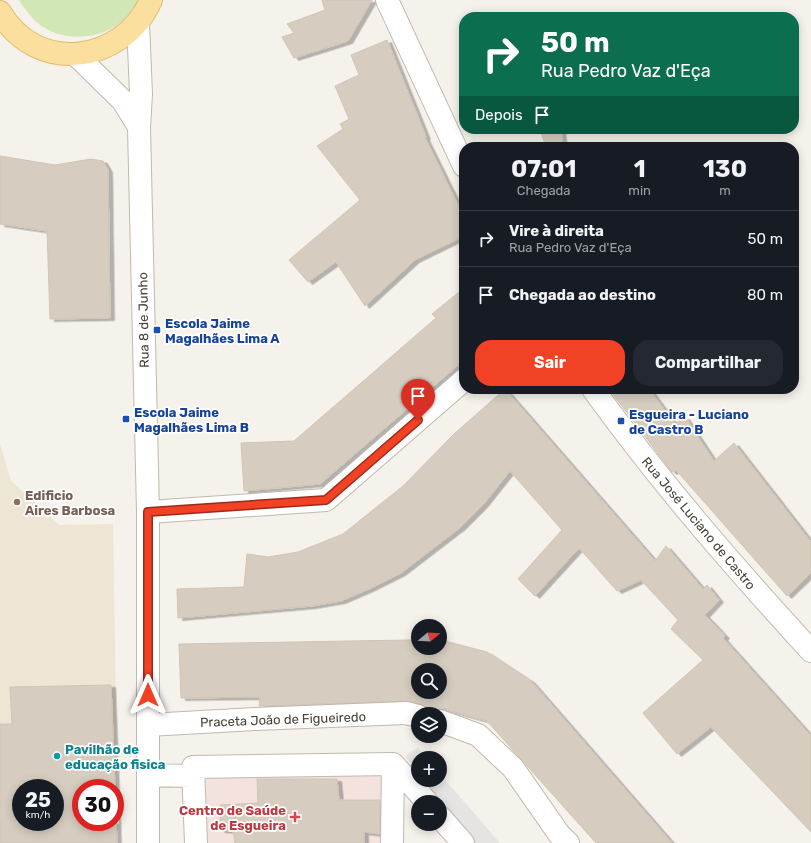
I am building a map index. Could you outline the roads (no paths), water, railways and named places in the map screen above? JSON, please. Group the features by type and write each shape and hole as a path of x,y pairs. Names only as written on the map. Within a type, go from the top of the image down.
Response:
{"main road":[{"path":"3,20 33,44 60,54 89,53 116,42 138,22 151,0"}],"street":[{"path":"387,0 459,155"},
{"name":"Rua 8 de Junho","path":"138,22 141,94 139,127 148,512 148,843"},
{"path":"75,54 123,101 139,127"},
{"path":"148,512 326,500 459,384"},
{"name":"Rua José Luciano de Castro","path":"597,394 640,453 726,559 811,652"},
{"name":"Praceta João de Figueiredo","path":"148,725 406,713 411,714"},
{"path":"447,724 478,735 513,768 560,840"},
{"path":"392,843 393,764"},
{"path":"196,843 192,776 193,767 393,764 420,795"},
{"path":"148,775 192,776"},
{"path":"447,825 463,843"}],"place":[{"name":"Escola Jaime Magalhães Lima A","path":"157,330"},
{"name":"Escola Jaime Magalhães Lima B","path":"126,419"},
{"name":"Esgueira - Luciano de Castro B","path":"621,421"},
{"name":"Edificio Aires Barbosa","path":"17,502"},
{"name":"Pavilhão de educação fisica","path":"57,756"},
{"name":"Centro de Saúde de Esgueira","path":"295,817"}]}
